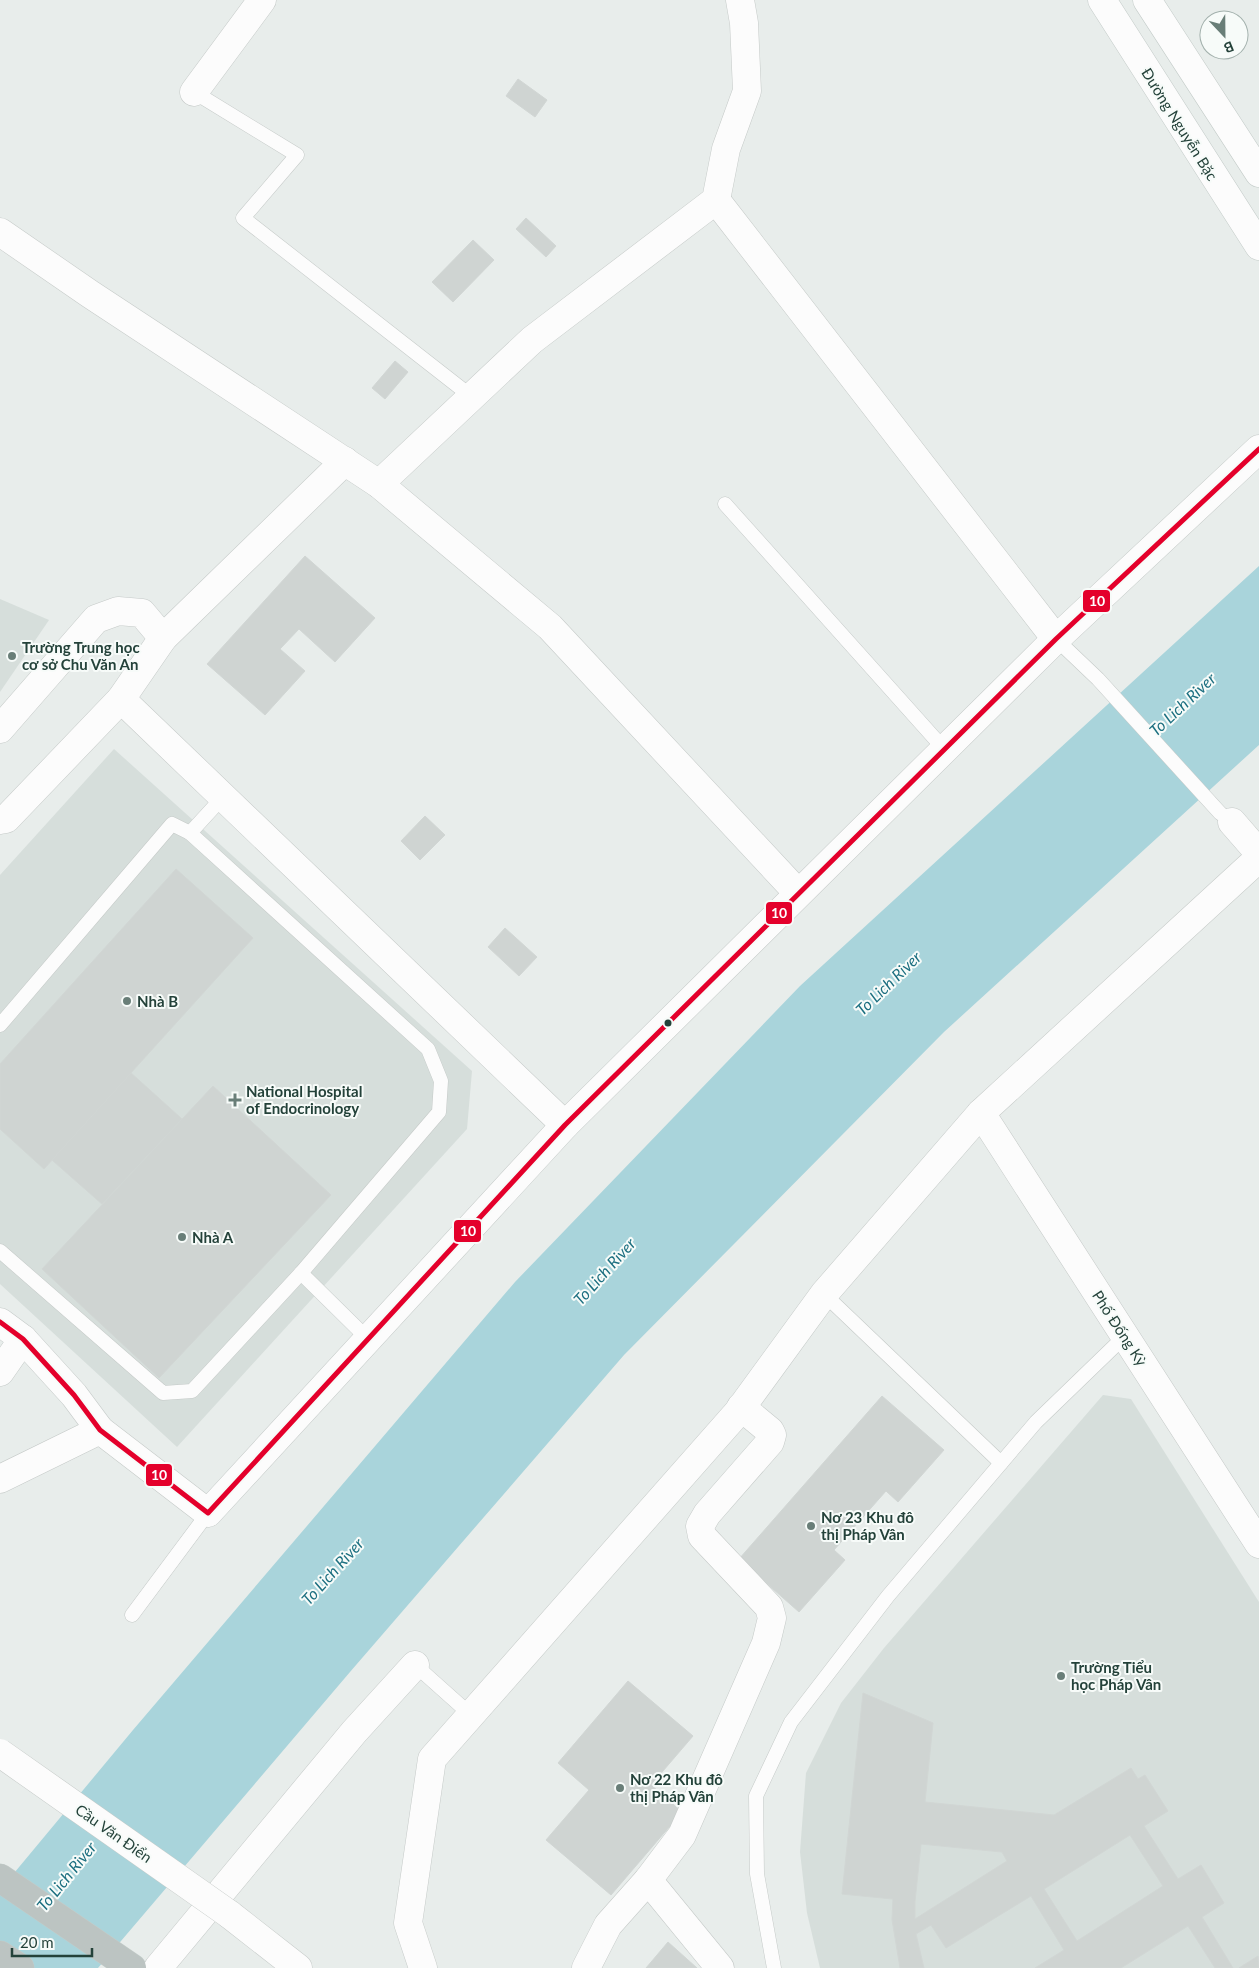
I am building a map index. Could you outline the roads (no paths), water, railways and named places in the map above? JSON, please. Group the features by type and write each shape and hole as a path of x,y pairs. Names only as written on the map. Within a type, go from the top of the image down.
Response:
{"highway":[{"path":"0,1878 132,1968"},
{"path":"0,1955 20,1968"}],"street":[{"path":"194,92 262,0"},
{"path":"379,484 532,340 716,200 726,149 747,91 744,23 740,0"},
{"name":"Đường Nguyễn Bặc","path":"1102,0 1259,246"},
{"path":"1147,0 1259,173"},
{"path":"716,200 1056,639"},
{"path":"0,232 90,294 379,484 550,627 798,893"},
{"path":"0,1322 23,1339 74,1395 100,1430 208,1513 565,1125 1056,639 1259,449"},
{"path":"0,820 6,819 121,698 163,638 344,461"},
{"path":"0,729 96,618 118,611 142,613 163,638"},
{"path":"121,698 565,1125"},
{"path":"1226,817 1259,853"},
{"path":"423,1968 408,1924 432,1759 741,1408 824,1294 981,1113 1259,858"},
{"name":"Phố Đống Kỳ","path":"981,1113 1125,1336 1256,1530"},
{"path":"0,1372 23,1339"},
{"path":"586,1968 608,1925 648,1880 682,1836 766,1643 772,1618 769,1607 702,1536 700,1526 707,1514 770,1442 772,1435 770,1431 741,1408"},
{"path":"0,1479 100,1430"},
{"path":"158,1968 354,1732 415,1666"},
{"name":"Cầu Văn Điển","path":"0,1753 229,1914 298,1968"},
{"path":"648,1880 720,1968"}],"lane":[{"path":"194,92 297,155 244,218 472,397"},
{"path":"725,504 945,750"},
{"path":"1056,639 1098,679 1226,817"},
{"path":"190,834 223,797"},
{"path":"0,1025 172,824 190,834 428,1049 440,1080 439,1112 301,1273 192,1391 163,1394 0,1251"},
{"path":"301,1273 368,1339"},
{"path":"824,1294 1001,1463"},
{"path":"774,1968 757,1874 756,1796 791,1722 888,1596 1036,1422 1125,1336"},
{"path":"132,1614 208,1513"},
{"path":"415,1666 471,1715"}],"water":[{"name":"To Lich River","path":"1259,566 1259,745 944,1032 624,1355 350,1672 98,1968 0,1968 0,1890 133,1730 515,1282 800,986"}],"place":[{"name":"Trường Trung học cơ sở Chu Văn An","path":"12,656"},
{"name":"Nhà B","path":"127,1001"},
{"name":"National Hospital of Endocrinology","path":"235,1100"},
{"name":"Nhà A","path":"182,1237"},
{"name":"Nơ 23 Khu đô thị Pháp Vân","path":"811,1526"},
{"name":"Trường Tiểu học Pháp Vân","path":"1061,1676"},
{"name":"Nơ 22 Khu đô thị Pháp Vân","path":"620,1788"}]}
